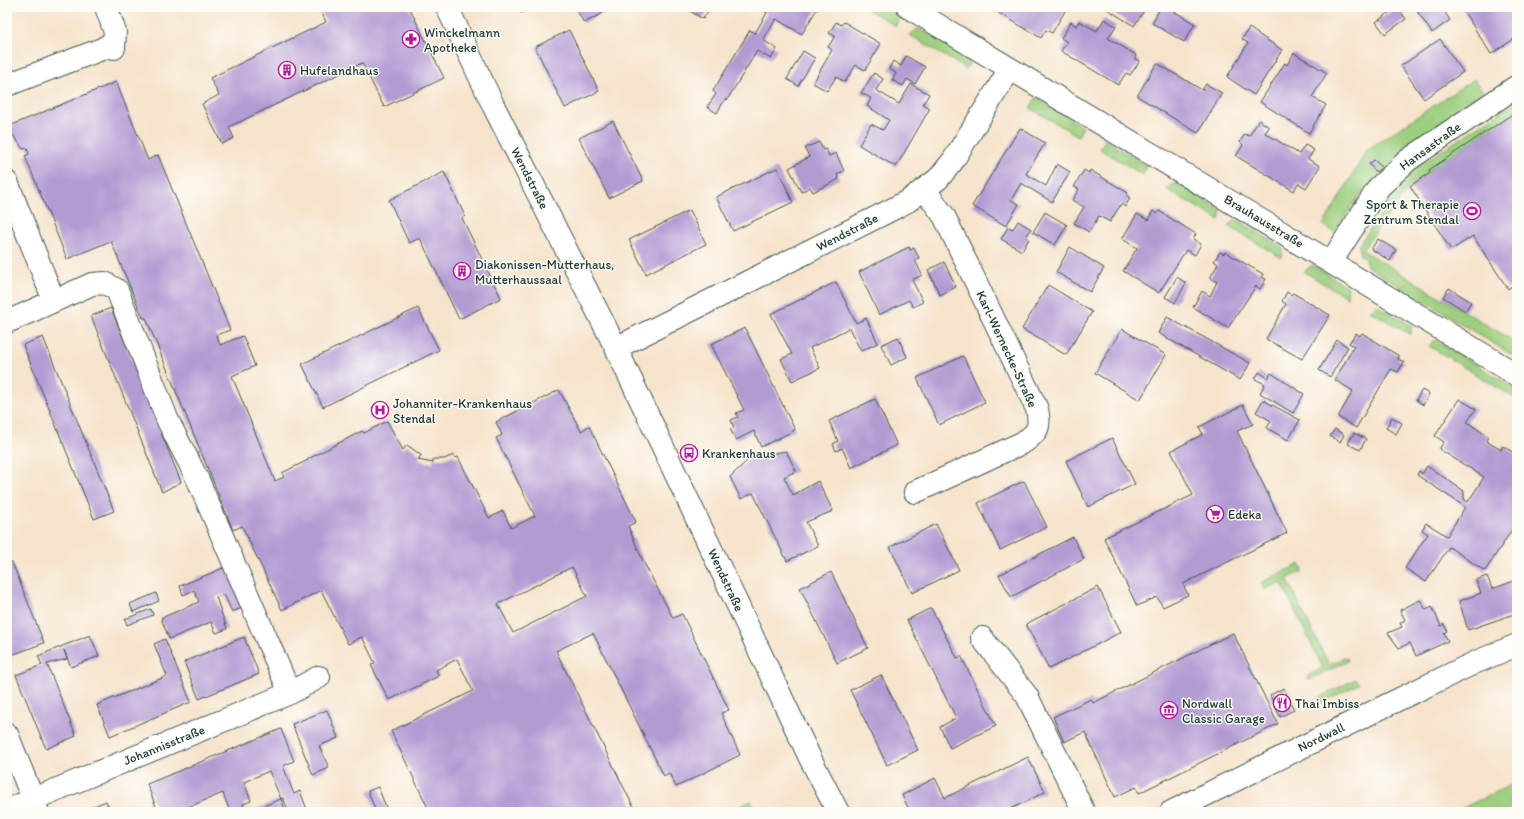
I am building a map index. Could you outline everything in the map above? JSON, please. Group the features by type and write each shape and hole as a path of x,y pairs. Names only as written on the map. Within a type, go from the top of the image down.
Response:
{"street":[{"path":"7,85 102,49 110,44 114,48 115,32 106,7"},
{"name":"Wendstraße","path":"447,7 495,110 616,348 811,760 838,812"},
{"name":"Brauhausstraße","path":"908,7 1517,375"},
{"path":"925,190 938,179 952,162 1010,69"},
{"name":"Hansastraße","path":"1331,262 1379,187 1408,160 1517,86"},
{"path":"7,182 54,301"},
{"name":"Wendstraße","path":"616,348 889,211 925,190"},
{"name":"Karl-Wernecke-Straße","path":"915,492 1024,442 1035,434 1040,421 1037,409 944,216 925,190"},
{"path":"7,322 92,284 105,283 117,290 168,421 197,478 290,693"},
{"path":"982,638 1027,696 1084,812"},
{"name":"Nordwall","path":"1171,812 1378,709 1474,663 1517,645"},
{"name":"Johannisstraße","path":"7,810 35,806 290,693 319,677"},
{"path":"7,734 35,806"}],"green space":[{"path":"864,7 885,7 899,15 896,26"},
{"path":"919,28 964,54 970,62 966,69 910,35"},
{"path":"1474,79 1484,93 1407,146 1388,168 1360,195 1334,232 1323,225 1368,149"},
{"path":"1036,98 1083,127 1078,136 1030,108"},
{"path":"1517,101 1517,111 1429,170 1430,173 1410,186 1362,250 1517,343 1517,358 1367,266 1364,257 1360,255 1359,244 1380,216 1387,198 1404,178 1417,167"},
{"path":"1105,140 1146,165 1143,175 1100,149"},
{"path":"1176,183 1221,210 1219,220 1166,189"},
{"path":"1236,219 1283,248 1282,258 1228,226"},
{"path":"1312,265 1348,287 1347,297 1304,272"},
{"path":"1377,305 1411,325 1411,335 1370,311"},
{"path":"1435,340 1515,388 1515,398 1429,346"},
{"path":"1300,564 1303,571 1287,579 1329,665 1346,657 1348,661 1309,680 1307,676 1323,668 1281,582 1264,590 1261,583"},
{"path":"1356,679 1359,684 1320,703 1318,698"},
{"path":"1517,782 1517,812 1454,812"},
{"path":"751,801 756,812 728,812"}],"building":[{"name":"Hufelandhaus","path":"319,7 409,7 444,78 384,107 362,63 229,127 234,138 222,144 202,104 219,95 210,78 326,22"},
{"path":"517,7 531,7 522,13"},
{"path":"575,7 600,7 603,13 584,23"},
{"path":"683,7 708,7 710,8 703,19"},
{"path":"758,7 818,7 802,34 776,19 763,40 777,49 771,59 757,51 727,100 725,99 717,113 707,107 716,94 713,91 750,30 755,33 767,13"},
{"path":"989,7 1059,7 1065,11 1052,33 1046,30 1041,38"},
{"path":"1108,7 1130,7 1138,12 1140,8 1144,11 1134,26 1107,9"},
{"path":"1161,7 1178,7 1175,12 1195,24 1184,42 1152,23"},
{"path":"1397,7 1406,19 1385,34 1376,22"},
{"path":"1423,7 1441,7 1450,20 1432,33 1417,11"},
{"path":"1473,7 1517,7 1517,37 1491,54 1464,12"},
{"path":"1104,19 1116,26 1108,38 1136,55 1135,58 1140,61 1130,75 1126,73 1118,85 1061,51 1067,42 1061,38 1071,22 1076,26 1079,21 1097,31"},
{"path":"836,22 841,25 844,22 881,44 865,70 856,65 845,82 836,77 827,91 813,83 832,50 828,47 835,36 829,33"},
{"path":"1249,28 1282,50 1254,95 1227,77 1248,43 1242,39"},
{"path":"569,30 599,91 565,108 535,47"},
{"path":"1440,39 1463,72 1424,99 1401,66"},
{"path":"803,51 815,58 798,86 787,79"},
{"path":"1294,53 1327,73 1312,97 1326,105 1309,133 1260,102 1285,63 1287,65"},
{"path":"906,56 925,67 915,84 907,79 903,86 892,80 896,73 889,69 893,61 901,66"},
{"path":"1157,63 1202,90 1206,84 1222,93 1198,133 1137,96"},
{"path":"874,73 883,79 876,90 899,104 911,84 929,94 923,104 930,108 896,167 859,145 871,124 883,130 889,120 867,106 871,98 861,93"},
{"path":"116,82 148,160 158,155 230,330 216,335 220,345 243,336 255,366 232,376 275,481 284,477 282,473 308,459 362,431 364,433 387,421 403,450 407,445 421,455 418,460 433,463 433,459 444,459 454,455 455,458 458,457 489,518 503,511 511,528 535,516 496,438 502,435 496,422 559,390 581,431 589,426 636,522 628,526 643,561 673,618 682,614 729,710 721,713 740,755 676,787 669,773 664,776 593,633 556,651 636,812 430,812 391,731 473,691 457,659 436,670 439,676 389,700 371,665 375,663 362,637 348,644 321,590 282,610 242,526 233,530 146,318 143,318 111,241 67,259 25,156 29,154 27,148 23,149 7,127","holes":["572,567 587,596 513,633 498,604"]},
{"name":"Sport & Therapie Zentrum Stendal","path":"1517,111 1517,282 1508,289 1473,236 1451,250 1410,186 1430,173 1429,170"},
{"path":"1259,120 1269,127 1265,133 1299,154 1305,145 1314,150 1308,159 1320,166 1306,188 1298,183 1294,191 1236,156 1243,145 1240,142 1245,134 1249,136"},
{"path":"613,121 643,181 609,198 579,138"},
{"path":"1020,128 1045,143 1026,174 1046,186 1057,164 1070,172 1052,202 1021,183 1011,200 1019,204 1006,226 972,206"},
{"path":"819,142 823,150 826,149 829,156 836,153 844,171 837,174 839,179 813,192 810,187 801,192 789,168 809,157 805,148"},
{"path":"1374,160 1382,167 1376,172 1369,164"},
{"path":"777,168 793,202 733,231 716,197"},
{"path":"1084,170 1089,173 1090,170 1128,193 1126,195 1130,198 1125,207 1121,204 1110,222 1099,216 1089,232 1074,223 1084,207 1072,200 1079,189 1074,187"},
{"name":"Diakonissen-Mutterhaus, Mutterhaussaal","path":"444,172 465,216 462,218 501,298 459,319 420,238 409,243 389,200"},
{"path":"690,210 706,244 646,274 629,240"},
{"path":"1153,211 1157,214 1159,211 1196,234 1193,239 1201,244 1195,255 1186,250 1159,293 1123,271 1137,248 1122,239 1137,214 1148,220"},
{"path":"1045,212 1067,225 1055,245 1033,232"},
{"path":"1018,221 1031,229 1026,237 1029,239 1022,251 1001,239 1008,227 1013,229"},
{"path":"1378,239 1396,250 1390,261 1371,249"},
{"path":"909,247 910,250 914,248 919,258 915,260 922,275 912,280 923,302 913,307 909,300 879,315 859,272"},
{"path":"1070,247 1104,268 1090,292 1056,272"},
{"path":"1220,252 1224,254 1225,252 1263,274 1261,277 1266,279 1260,289 1256,286 1228,328 1193,307 1202,291 1210,296 1217,282 1210,278 1218,264 1214,261"},
{"path":"944,262 956,287 940,295 928,270"},
{"path":"1177,277 1186,283 1175,303 1165,297"},
{"path":"836,282 856,323 866,318 878,343 861,351 849,328 810,348 820,368 792,381 781,359 792,354 771,314"},
{"path":"1048,285 1092,312 1066,355 1022,329"},
{"path":"1449,288 1471,302 1465,311 1443,297"},
{"path":"1287,292 1291,295 1293,293 1330,315 1302,359 1266,339 1286,304 1282,301"},
{"path":"111,308 181,482 162,492 91,316"},
{"path":"418,308 439,350 323,407 302,364"},
{"path":"1167,317 1250,363 1240,380 1158,333"},
{"path":"745,328 795,430 761,447 754,431 736,440 730,429 734,428 731,420 738,417 736,413 744,410 711,344"},
{"path":"1122,329 1166,355 1140,400 1095,373"},
{"path":"1356,333 1360,336 1362,333 1399,356 1398,359 1404,362 1398,372 1391,369 1356,428 1338,417 1353,391 1335,380 1354,346 1349,343"},
{"path":"43,337 114,511 94,519 23,345"},
{"path":"898,337 907,357 891,365 881,345"},
{"path":"1337,340 1348,347 1330,377 1319,370"},
{"path":"963,356 985,402 939,425 917,378"},
{"path":"1259,372 1268,378 1271,373 1304,394 1293,413 1260,393 1265,384 1255,379"},
{"path":"1422,390 1429,394 1423,405 1416,400"},
{"path":"875,399 897,445 851,468 842,448 836,451 833,444 838,441 829,421"},
{"path":"1459,399 1476,409 1467,422 1489,437 1486,441 1501,450 1503,446 1517,455 1517,522 1485,571 1449,547 1426,582 1405,568 1428,534 1422,530 1426,523 1447,536 1465,507 1417,475 1419,471 1422,474 1427,466 1464,491 1464,499 1468,502 1484,477 1439,449 1444,442 1435,436"},
{"path":"1263,400 1300,420 1288,440 1267,428 1271,421 1256,412"},
{"name":"Edeka","path":"1243,405 1253,424 1237,431 1287,533 1183,584 1188,595 1163,607 1157,597 1137,606 1104,538 1193,495 1171,451 1203,434 1199,427"},
{"path":"1392,417 1402,423 1396,434 1386,428"},
{"path":"1335,429 1344,435 1340,442 1330,436"},
{"path":"1354,433 1366,439 1360,450 1348,444"},
{"path":"1112,438 1135,484 1088,507 1066,461"},
{"path":"786,451 796,471 784,477 793,495 818,481 833,511 806,522 818,546 787,561 753,493 741,499 730,477 751,457"},
{"path":"1024,481 1047,527 1000,550 978,503"},
{"path":"936,524 959,570 912,593 890,547"},
{"path":"1073,537 1084,559 1011,597 999,575"},
{"path":"12,562 44,643 9,656 7,652 7,564"},
{"path":"228,566 244,607 232,612 224,594 216,597 227,629 216,633 211,622 169,639 161,618 199,602 194,590 183,595 180,586"},
{"path":"831,572 868,648 837,663 800,588"},
{"path":"1487,576 1492,589 1514,581 1517,589 1517,613 1468,630 1459,601 1481,593 1476,580"},
{"path":"1098,587 1121,632 1049,669 1026,624"},
{"path":"156,593 159,601 133,612 130,604"},
{"path":"1420,600 1426,610 1432,607 1441,626 1444,624 1447,631 1444,633 1448,641 1416,656 1410,643 1399,648 1388,633 1402,627 1400,623 1405,620 1400,610"},
{"path":"931,608 957,658 961,656 996,726 950,748 940,727 956,718 907,620"},
{"path":"151,609 153,615 127,625 125,619"},
{"name":"Nordwall Classic Garage","path":"1233,633 1278,724 1139,793 1136,787 1115,797 1085,732 1064,742 1053,717 1091,699 1093,703"},
{"path":"90,635 99,656 71,667 64,650 67,659 47,664 76,736 46,749 16,675 42,665 38,656"},
{"path":"244,637 259,674 199,699 184,662"},
{"path":"165,639 191,702 110,736 97,705 167,676 154,644"},
{"path":"881,675 918,750 887,765 850,690"},
{"name":"Thai Imbiss","path":"1284,688 1294,710 1280,717 1270,695"},
{"path":"327,710 338,738 319,746 329,768 313,775 292,724"},
{"path":"281,729 294,761 283,766 294,794 300,791 308,812 289,812 283,798 281,799 269,771 244,782 251,801 243,804 246,812 230,812 223,793 176,812 158,812 147,784"},
{"path":"1028,757 1045,792 1005,812 910,812 902,795 935,778 945,798"},
{"path":"378,787 388,812 376,812 368,791"},
{"path":"281,799 286,812 248,812"},
{"path":"106,801 111,812 80,812"}],"place":[{"name":"Winckelmann Apotheke","path":"411,39"},
{"name":"Hufelandhaus","path":"287,70"},
{"name":"Sport & Therapie Zentrum Stendal","path":"1472,211"},
{"name":"Diakonissen-Mutterhaus, Mutterhaussaal","path":"462,271"},
{"name":"Johanniter-Krankenhaus Stendal","path":"380,410"},
{"name":"Krankenhaus","path":"689,453"},
{"name":"Edeka","path":"1215,514"},
{"name":"Thai Imbiss","path":"1282,703"},
{"name":"Nordwall Classic Garage","path":"1169,710"}]}
